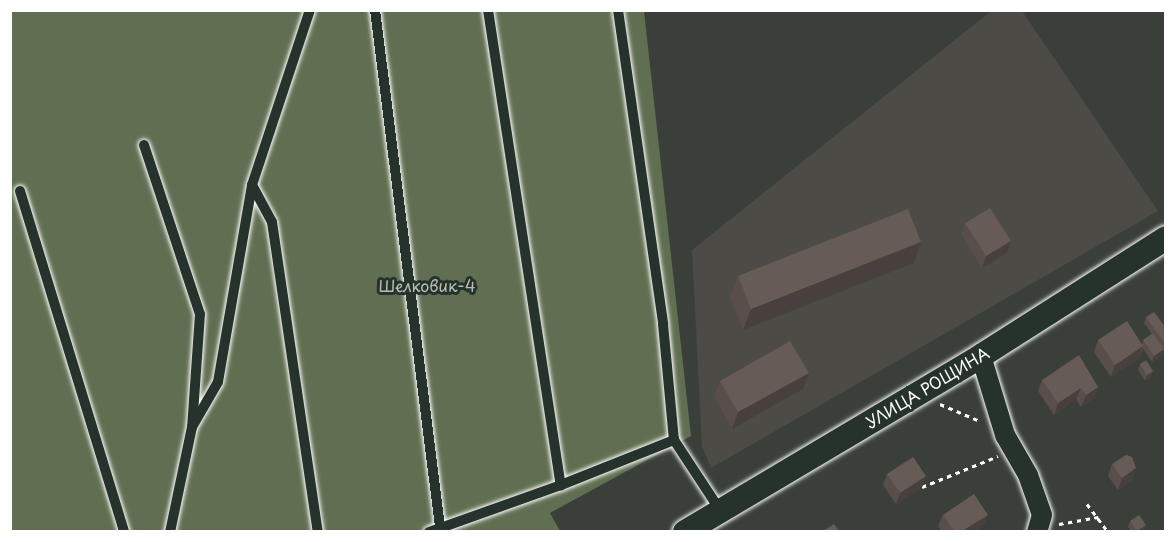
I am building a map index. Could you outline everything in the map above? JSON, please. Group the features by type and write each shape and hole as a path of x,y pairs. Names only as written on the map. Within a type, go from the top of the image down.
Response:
{"street":[{"name":"УЛИЦА РОЩИНА","path":"685,531 981,356 1166,238"},
{"path":"981,356 1009,441 1046,528"}],"lane":[{"path":"192,427 218,382 252,185 310,10"},
{"path":"375,10 441,528"},
{"path":"488,10 561,485"},
{"path":"618,10 663,324 674,440 720,510"},
{"path":"144,145 200,314 192,427 170,531"},
{"path":"252,185 272,222 318,531"},
{"path":"20,191 124,531"},
{"path":"429,531 561,485 674,440"}],"path":[{"path":"922,487 988,463 1009,441 968,413 931,401"},
{"path":"1087,504 1108,531"},
{"path":"1046,528 1098,517"}],"shaded area":[{"path":"991,11 1022,11 1158,211 711,468 702,447 692,250"}],"green space":[{"name":"Шелковик-4","path":"10,11 644,11 691,436 550,513 560,531 11,531"}],"building":[{"path":"990,208 1011,241 986,256 965,223"},
{"path":"908,209 921,242 751,309 738,276"},
{"path":"1154,312 1166,328 1166,345 1146,317"},
{"path":"1127,321 1143,346 1115,365 1098,340"},
{"path":"1153,333 1164,349 1154,356 1143,340"},
{"path":"790,341 809,373 738,412 720,381"},
{"path":"1079,355 1098,387 1086,395 1081,388 1058,403 1042,380"},
{"path":"1146,360 1153,371 1147,375 1140,364"},
{"path":"1126,455 1132,457 1136,468 1122,478 1112,464"},
{"path":"913,457 926,476 900,493 887,474"},
{"path":"974,494 988,515 962,531 954,531 943,515"},
{"path":"1139,515 1146,525 1137,531 1130,521"},
{"path":"834,524 839,531 823,531"}]}
